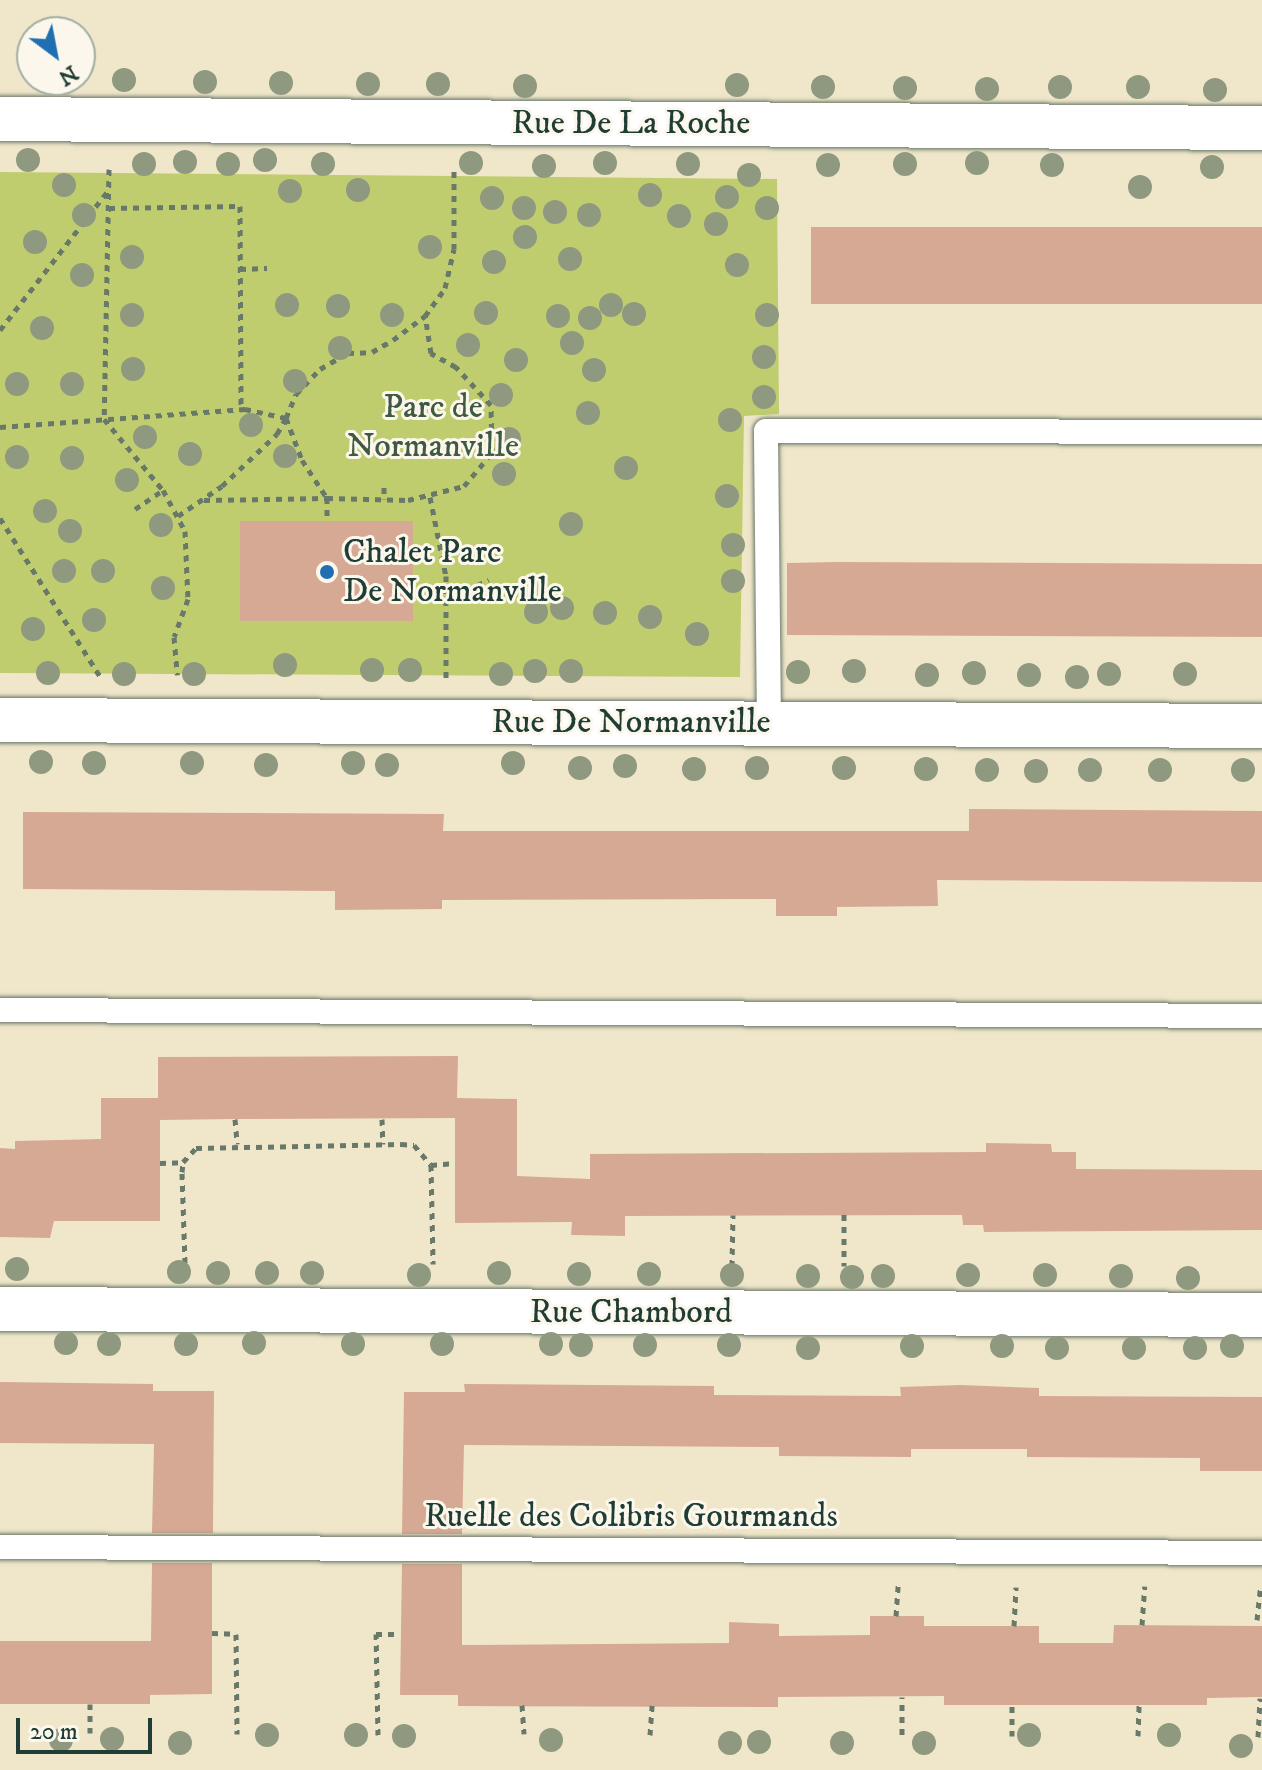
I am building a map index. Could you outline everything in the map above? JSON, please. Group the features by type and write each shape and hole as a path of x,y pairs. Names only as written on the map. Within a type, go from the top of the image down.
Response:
{"street":[{"name":"Rue De La Roche","path":"0,119 1262,128"},
{"name":"Rue De Normanville","path":"0,720 1262,726"},
{"name":"Rue Chambord","path":"0,1309 1262,1315"}],"lane":[{"path":"769,724 766,431 1262,432"},
{"path":"0,1010 1262,1016"},
{"name":"Ruelle des Colibris Gourmands","path":"0,1547 1262,1553"}],"path":[{"path":"109,169 104,419 163,490 185,531 188,586 174,637 178,680"},
{"path":"178,516 251,460 286,418 296,394 320,369 348,353 372,352 425,316 445,288 454,249 454,171"},
{"path":"0,330 109,189"},
{"path":"108,208 240,206 241,410"},
{"path":"240,269 267,268"},
{"path":"202,500 430,497 464,486 480,472 492,453 494,431 491,405 481,389 431,353 425,316"},
{"path":"231,374 241,374"},
{"path":"0,427 241,410 286,418"},
{"path":"286,418 302,460 327,498 327,521"},
{"path":"384,487 384,499"},
{"path":"135,509 163,490"},
{"path":"430,497 442,544 447,682"},
{"path":"0,518 102,680"},
{"path":"444,600 489,580"},
{"path":"235,1119 237,1144"},
{"path":"382,1119 383,1144"},
{"path":"185,1263 183,1162 196,1148 237,1144 383,1144 414,1145 431,1165 433,1264"},
{"path":"160,1163 183,1162"},
{"path":"431,1165 455,1163"},
{"path":"844,1214 844,1266"},
{"path":"732,1266 733,1215"},
{"path":"1014,1626 1016,1581"},
{"path":"1142,1625 1145,1582"},
{"path":"212,1633 236,1634 237,1734"},
{"path":"378,1735 376,1634 399,1634"},
{"path":"902,1697 902,1735"},
{"path":"1258,1737 1260,1698"},
{"path":"90,1704 90,1733"},
{"path":"1138,1736 1139,1704"},
{"path":"522,1705 524,1734"},
{"path":"650,1735 652,1705"},
{"path":"1012,1705 1012,1736"}],"green space":[{"name":"Parc de Normanville","path":"0,172 777,179 779,414 744,416 740,677 0,673"}],"building":[{"path":"811,227 1262,227 1262,304 811,304"},
{"name":"Chalet Parc De Normanville","path":"240,521 413,521 413,621 240,621"},
{"path":"787,563 1262,564 1262,637 787,635"},
{"path":"969,809 1262,811 1262,882 937,880 938,906 837,907 837,916 776,916 776,899 442,900 442,909 335,910 335,891 23,889 23,812 444,814 443,831 969,831"},
{"path":"458,1056 457,1098 517,1099 517,1176 590,1179 590,1154 986,1152 986,1143 1051,1144 1052,1152 1076,1152 1076,1169 1262,1170 1262,1230 984,1232 983,1225 963,1225 962,1215 625,1216 625,1236 571,1235 572,1222 455,1223 455,1118 235,1119 160,1120 160,1221 54,1221 50,1238 0,1237 0,1148 15,1149 15,1141 101,1139 101,1098 158,1098 158,1057"},
{"path":"0,1382 153,1384 153,1391 214,1391 213,1533 152,1533 154,1444 0,1443"},
{"path":"464,1384 714,1386 714,1395 901,1396 900,1387 960,1385 1039,1388 1039,1396 1262,1397 1262,1471 1200,1471 1200,1458 1027,1457 1027,1449 911,1449 911,1457 779,1456 779,1447 464,1445 462,1534 402,1534 404,1392 465,1392"},
{"path":"152,1563 212,1563 212,1694 150,1695 150,1704 0,1704 0,1641 151,1641"},
{"path":"402,1564 462,1564 462,1645 729,1643 729,1622 779,1624 779,1636 870,1635 870,1616 924,1616 924,1626 1039,1626 1039,1643 1113,1643 1114,1625 1262,1626 1262,1697 1207,1698 1207,1705 944,1705 944,1696 778,1697 778,1707 458,1706 458,1695 400,1695"}],"place":[{"name":"Chalet Parc De Normanville","path":"327,572"}]}
